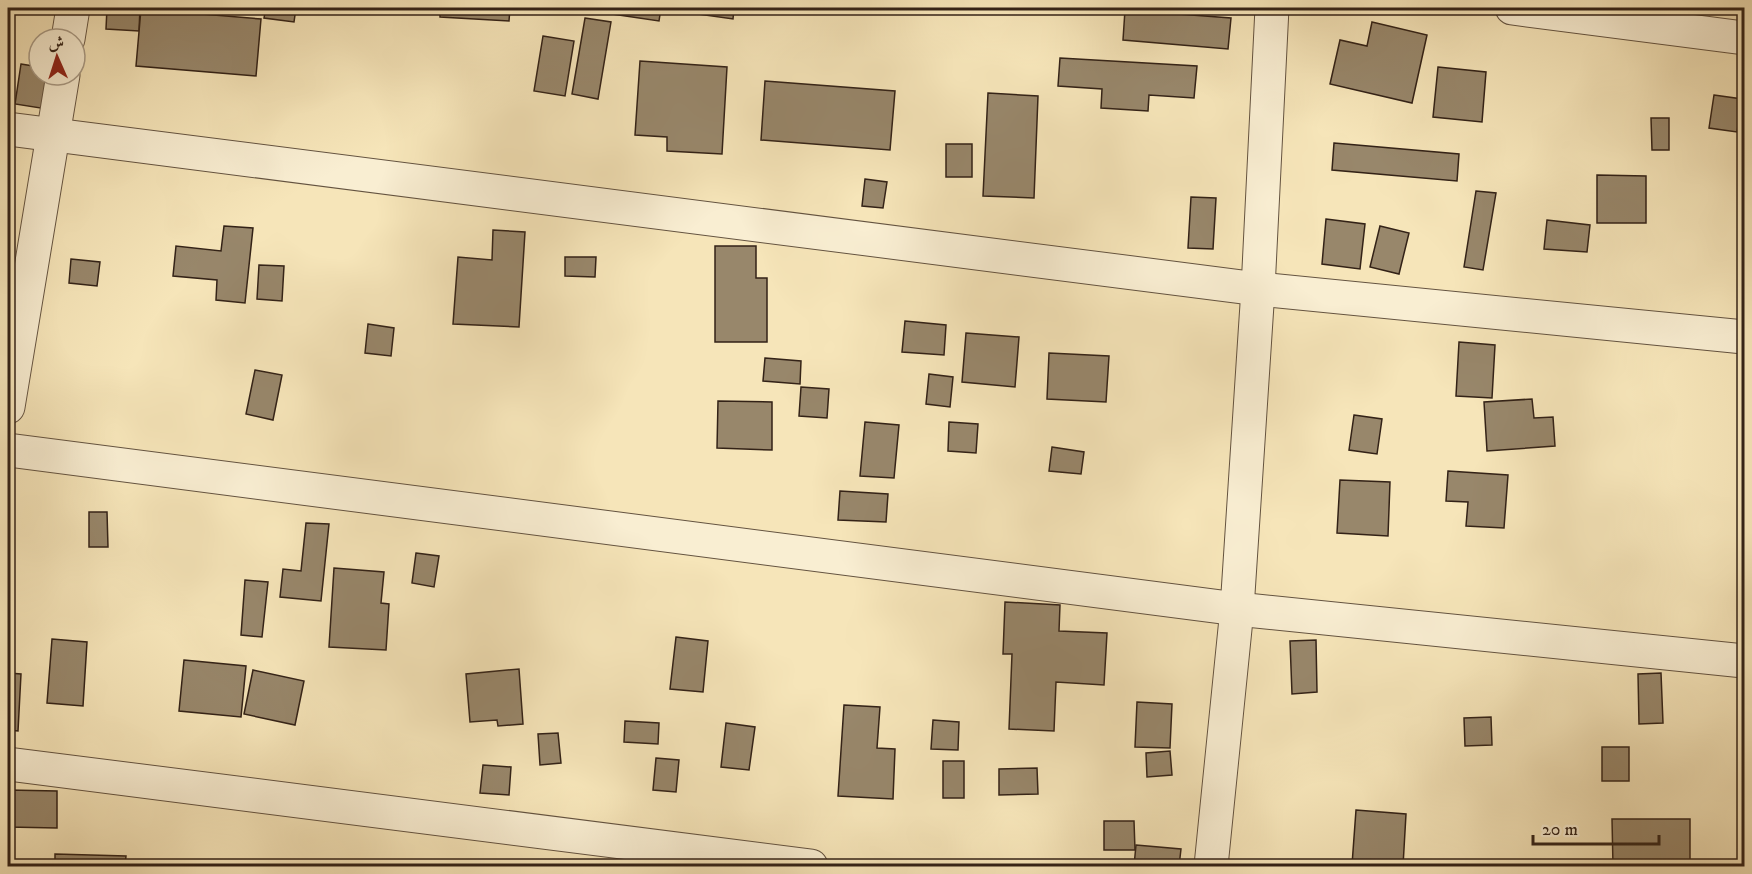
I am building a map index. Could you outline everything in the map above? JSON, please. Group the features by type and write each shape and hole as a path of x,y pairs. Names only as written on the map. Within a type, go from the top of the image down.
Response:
{"street":[{"path":"70,27 73,8"},
{"path":"1210,867 1237,609 1258,289 1272,8"},
{"path":"1512,8 1744,38"},
{"path":"8,407 61,87"},
{"path":"8,129 1258,289 1744,337"},
{"path":"8,450 1237,609 1744,661"},
{"path":"8,764 797,865"}],"building":[{"path":"107,8 140,8 139,31 106,29"},
{"path":"203,8 240,8 241,13 203,13"},
{"path":"266,8 296,8 294,22 264,18"},
{"path":"440,8 510,8 509,21 440,17"},
{"path":"592,8 661,8 659,21 592,11"},
{"path":"663,8 734,8 733,19"},
{"path":"141,9 261,19 256,76 136,66"},
{"path":"1125,10 1231,18 1228,49 1123,40"},
{"path":"585,18 611,22 598,99 572,94"},
{"path":"1372,22 1427,35 1412,103 1330,84 1340,40 1367,46"},
{"path":"543,36 574,41 565,96 534,91"},
{"path":"1060,58 1197,66 1194,98 1149,95 1148,111 1101,108 1102,89 1058,86"},
{"path":"640,61 727,67 722,154 667,151 667,137 635,135"},
{"path":"21,64 27,65 27,87 57,87 53,110 15,104"},
{"path":"1438,67 1486,72 1482,122 1433,117"},
{"path":"765,81 895,91 890,150 761,140"},
{"path":"988,93 1038,96 1034,198 983,196"},
{"path":"1714,95 1742,99 1737,132 1709,128"},
{"path":"1651,118 1669,118 1669,150 1652,150"},
{"path":"1334,143 1459,154 1457,181 1332,170"},
{"path":"946,144 972,144 972,177 946,177"},
{"path":"1597,175 1646,176 1646,223 1597,223"},
{"path":"865,179 887,182 883,208 862,206"},
{"path":"1476,191 1496,193 1483,270 1464,267"},
{"path":"1191,197 1216,198 1213,249 1188,248"},
{"path":"1326,219 1365,224 1360,269 1322,264"},
{"path":"1547,220 1590,225 1587,252 1544,249"},
{"path":"224,226 253,228 245,303 216,300 217,280 173,276 176,246 221,251"},
{"path":"1380,226 1409,233 1399,274 1370,267"},
{"path":"493,230 525,232 519,327 453,324 458,257 492,260"},
{"path":"715,246 756,246 756,278 767,278 767,342 715,342"},
{"path":"565,257 596,257 595,277 565,276"},
{"path":"71,259 100,262 97,286 69,283"},
{"path":"259,265 284,266 282,301 257,299"},
{"path":"905,321 946,325 944,355 902,352"},
{"path":"368,324 394,328 391,356 365,353"},
{"path":"966,333 1019,337 1015,387 962,382"},
{"path":"1459,342 1495,345 1492,398 1456,396"},
{"path":"1049,353 1109,356 1106,402 1047,399"},
{"path":"765,358 801,361 800,384 763,381"},
{"path":"255,370 282,375 273,420 246,414"},
{"path":"929,374 953,377 950,407 926,404"},
{"path":"801,387 829,389 827,418 799,416"},
{"path":"1532,399 1534,418 1553,417 1555,446 1487,451 1484,402"},
{"path":"718,401 772,402 772,450 717,448"},
{"path":"1354,415 1382,419 1377,454 1349,450"},
{"path":"865,422 899,425 894,478 860,476"},
{"path":"949,422 978,424 976,453 948,451"},
{"path":"1052,447 1084,452 1081,474 1049,471"},
{"path":"1448,471 1508,475 1504,528 1466,526 1468,502 1446,501"},
{"path":"1340,480 1390,482 1388,536 1337,533"},
{"path":"840,491 888,494 886,522 838,520"},
{"path":"89,512 107,512 108,547 89,547"},
{"path":"306,523 329,524 321,601 280,597 283,569 301,571"},
{"path":"416,553 439,556 434,587 412,583"},
{"path":"334,568 384,572 381,603 389,604 386,650 329,647"},
{"path":"245,580 268,582 262,637 241,635"},
{"path":"1005,602 1060,605 1059,631 1107,633 1104,685 1056,682 1054,731 1009,729 1012,654 1003,654"},
{"path":"676,637 708,641 703,692 670,689"},
{"path":"52,639 87,642 83,706 47,703"},
{"path":"1316,640 1317,692 1292,694 1290,641"},
{"path":"184,660 246,666 241,717 179,711"},
{"path":"519,669 523,724 498,726 497,720 470,722 466,674"},
{"path":"253,670 304,681 295,725 244,714"},
{"path":"8,673 21,674 18,731 8,730"},
{"path":"1661,673 1663,723 1639,724 1638,674"},
{"path":"1137,702 1172,704 1170,748 1135,747"},
{"path":"844,705 880,707 877,748 895,749 893,799 838,796"},
{"path":"1491,717 1492,745 1465,746 1464,718"},
{"path":"933,720 959,722 958,750 931,749"},
{"path":"625,721 659,723 658,744 624,742"},
{"path":"726,723 755,727 749,770 721,767"},
{"path":"558,733 561,763 540,765 538,734"},
{"path":"1602,747 1629,747 1629,781 1602,781"},
{"path":"1170,751 1172,775 1147,777 1146,753"},
{"path":"656,758 679,760 676,792 653,790"},
{"path":"943,761 964,761 964,798 943,798"},
{"path":"483,765 511,767 509,795 480,793"},
{"path":"1037,768 1038,794 999,795 999,769"},
{"path":"8,790 57,791 57,828 8,827"},
{"path":"1356,810 1406,814 1403,866 1352,865"},
{"path":"1612,819 1690,819 1690,866 1613,866"},
{"path":"1104,821 1134,821 1135,850 1104,850"},
{"path":"1136,845 1181,849 1179,866 1134,866"},
{"path":"55,854 126,856 125,866 55,866"}]}
